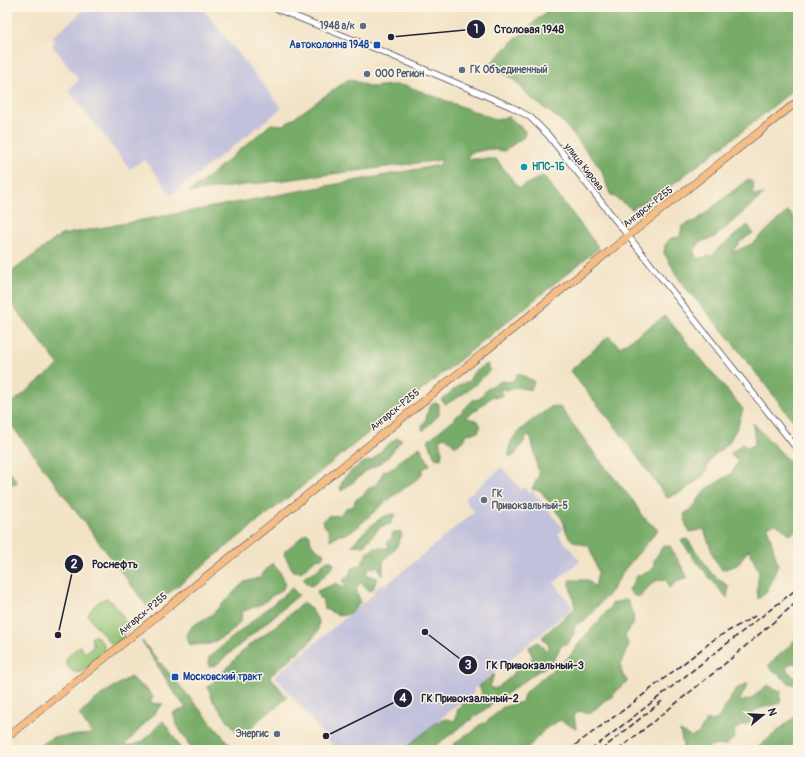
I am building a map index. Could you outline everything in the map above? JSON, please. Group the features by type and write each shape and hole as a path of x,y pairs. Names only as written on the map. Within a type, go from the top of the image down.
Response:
{"main road":[{"name":"Ангарск-Р255","path":"7,737 627,236 798,101"}],"street":[{"name":"улица Кирова","path":"272,7 483,94 512,107 530,118 548,135 798,450"}],"shaded area":[{"path":"88,7 201,7 282,108 171,195 146,161 142,161 130,169 68,90 79,80 52,45 55,41 52,37"},
{"path":"502,467 521,490 524,487 529,493 532,491 564,529 558,534 580,561 554,583 573,607 473,690 475,692 466,700 464,699 403,750 336,750 275,676 375,593 373,591 383,583 385,586 474,512 464,499"}],"green space":[{"path":"551,7 798,7 798,86 753,123 668,188 632,209 610,194 601,169 563,122 532,99 515,81 490,64"},
{"path":"349,79 371,87 394,85 407,86 497,120 508,116 525,131 524,137 504,151 489,149 470,153 467,159 496,159 519,188 543,176 599,248 149,609 7,419 7,407 59,365 7,298 7,275 61,235 440,165 442,160 190,192 271,124 284,125"},
{"path":"748,179 754,184 752,195 763,195 715,237 700,242 694,251 697,259 713,255 719,248 748,225 753,233 741,241 731,253 752,244 788,211 794,218 798,226 798,427 728,337 682,284 664,253 665,245 671,238 680,237 682,226 697,220"},
{"path":"665,316 743,409 738,426 728,444 711,458 704,475 683,491 667,498 618,430 570,371 609,336 620,347"},
{"path":"487,364 490,370 470,389 446,404 441,400 461,384 469,381 473,373"},
{"path":"518,373 534,381 531,390 516,387 509,390 500,389 502,396 497,398 493,396 466,418 476,420 481,426 478,432 467,434 463,441 456,446 445,437 439,439 442,452 441,459 435,458 428,440 453,420 473,400 479,399 488,388 502,381 508,382 514,380"},
{"path":"434,403 439,404 439,415 423,431 422,427 429,407"},
{"path":"552,406 561,408 598,458 634,502 642,516 658,530 625,569 612,590 585,620 575,625 574,633 569,642 561,646 552,663 537,672 429,750 419,750 417,746 413,750 403,750 437,722 447,719 455,721 458,709 463,701 469,703 477,699 482,693 479,686 494,674 490,687 495,689 506,681 519,667 533,659 529,647 538,642 547,651 549,646 542,637 575,608 569,580 588,580 595,587 598,572 589,546 571,539 562,519 541,491 532,489 539,475 532,441 529,434 514,456 509,456 509,448 512,441 523,427"},
{"path":"753,423 789,461 798,481 798,528 791,535 776,524 767,526 778,565 767,592 758,599 757,588 759,572 749,549 737,565 722,570 714,558 704,529 690,532 686,525 684,514 693,508 705,490 732,473 738,462 730,454 742,444 748,448 755,444"},
{"path":"397,438 402,439 388,457 366,471 341,491 340,487 344,478 350,472 362,463 372,460"},
{"path":"420,447 430,465 423,469 421,476 383,504 354,530 338,535 330,540 329,531 324,525 323,520 328,516 340,515 346,508 354,506 355,500 363,495 370,487 376,485 384,471 394,468 400,460"},
{"path":"7,468 16,480 17,484 13,485 7,478"},
{"path":"396,514 390,524 380,527 364,546 352,545 380,519 388,515"},
{"path":"400,531 402,535 396,547 383,561 383,576 381,575 378,566 368,569 366,574 377,578 374,587 371,591 365,588 361,582 356,588 360,602 354,610 349,614 342,615 324,609 322,598 319,598 317,591 337,583 341,587 346,588 343,580 350,573 351,569 361,564 367,553 375,548 389,548 387,541 391,539 393,533"},
{"path":"306,533 310,535 312,544 324,554 322,558 316,559 301,572 293,571 284,554 285,551"},
{"path":"687,539 711,573 729,587 727,598 694,559 681,540"},
{"path":"664,545 670,546 688,578 681,579 669,588 667,580 659,580 645,590 640,597 633,595 629,590 637,576 648,572 654,567 654,560"},
{"path":"326,561 332,561 334,566 318,582 311,586 306,583 304,578 306,575 316,571"},
{"path":"272,563 286,583 282,590 270,597 264,603 242,612 241,621 230,633 210,644 190,645 186,636 192,626 211,615 244,582 259,578"},
{"path":"292,588 299,595 216,665 209,667 209,657"},
{"path":"107,598 120,612 126,626 125,634 120,641 115,644 110,643 88,616 96,605"},
{"path":"627,599 633,615 634,623 625,636 629,646 622,659 621,668 624,677 628,681 618,689 613,696 604,701 590,714 581,711 574,714 576,729 560,720 545,729 526,750 452,750 453,745 467,734 473,732 479,725 485,723 503,707 522,702 525,692 570,656 582,639 600,620 613,603"},
{"path":"304,602 312,610 319,622 318,631 308,644 270,676 287,697 276,708 261,718 248,732 237,732 213,701 208,687 248,646 272,629"},
{"path":"798,635 798,664 791,663 786,669 798,681 798,686 789,683 768,666"},
{"path":"94,636 98,637 104,645 103,655 82,672 74,672 67,665 67,658 80,646 85,653 94,646 91,638"},
{"path":"142,641 235,750 192,750 177,725 173,713 186,708 174,692"},
{"path":"130,677 147,690 153,697 150,703 163,704 125,745 138,744 147,738 163,721 181,750 33,750 53,737 92,734 79,714 101,695"},
{"path":"748,683 739,702 751,699 767,685 781,691 780,703 755,710 749,722 734,730 735,738 726,745 709,746 707,750 681,750 683,746 680,731 691,737 698,734 706,721 717,720 735,690"},
{"path":"798,714 798,741 787,750 755,750"}],"railway":[{"path":"591,750 798,588"},
{"path":"618,750 721,667 798,601"},
{"path":"568,750 625,709 716,638 755,616"},
{"path":"601,750 662,701"}],"place":[{"name":"1948 а/к","path":"363,26"},
{"name":"Столовая 1948","path":"391,37"},
{"name":"Автоколонна 1948","path":"377,45"},
{"name":"ГК Объединенный","path":"462,70"},
{"name":"ООО Регион","path":"367,74"},
{"name":"НПС-1Б","path":"524,167"},
{"name":"ГК Привокзальный-5","path":"484,500"},
{"name":"ГК Привокзальный-3","path":"425,632"},
{"name":"Роснефть","path":"58,635"},
{"name":"Московский тракт","path":"175,677"},
{"name":"Энергис","path":"277,734"},
{"name":"ГК Привокзальный-2","path":"326,736"}]}
